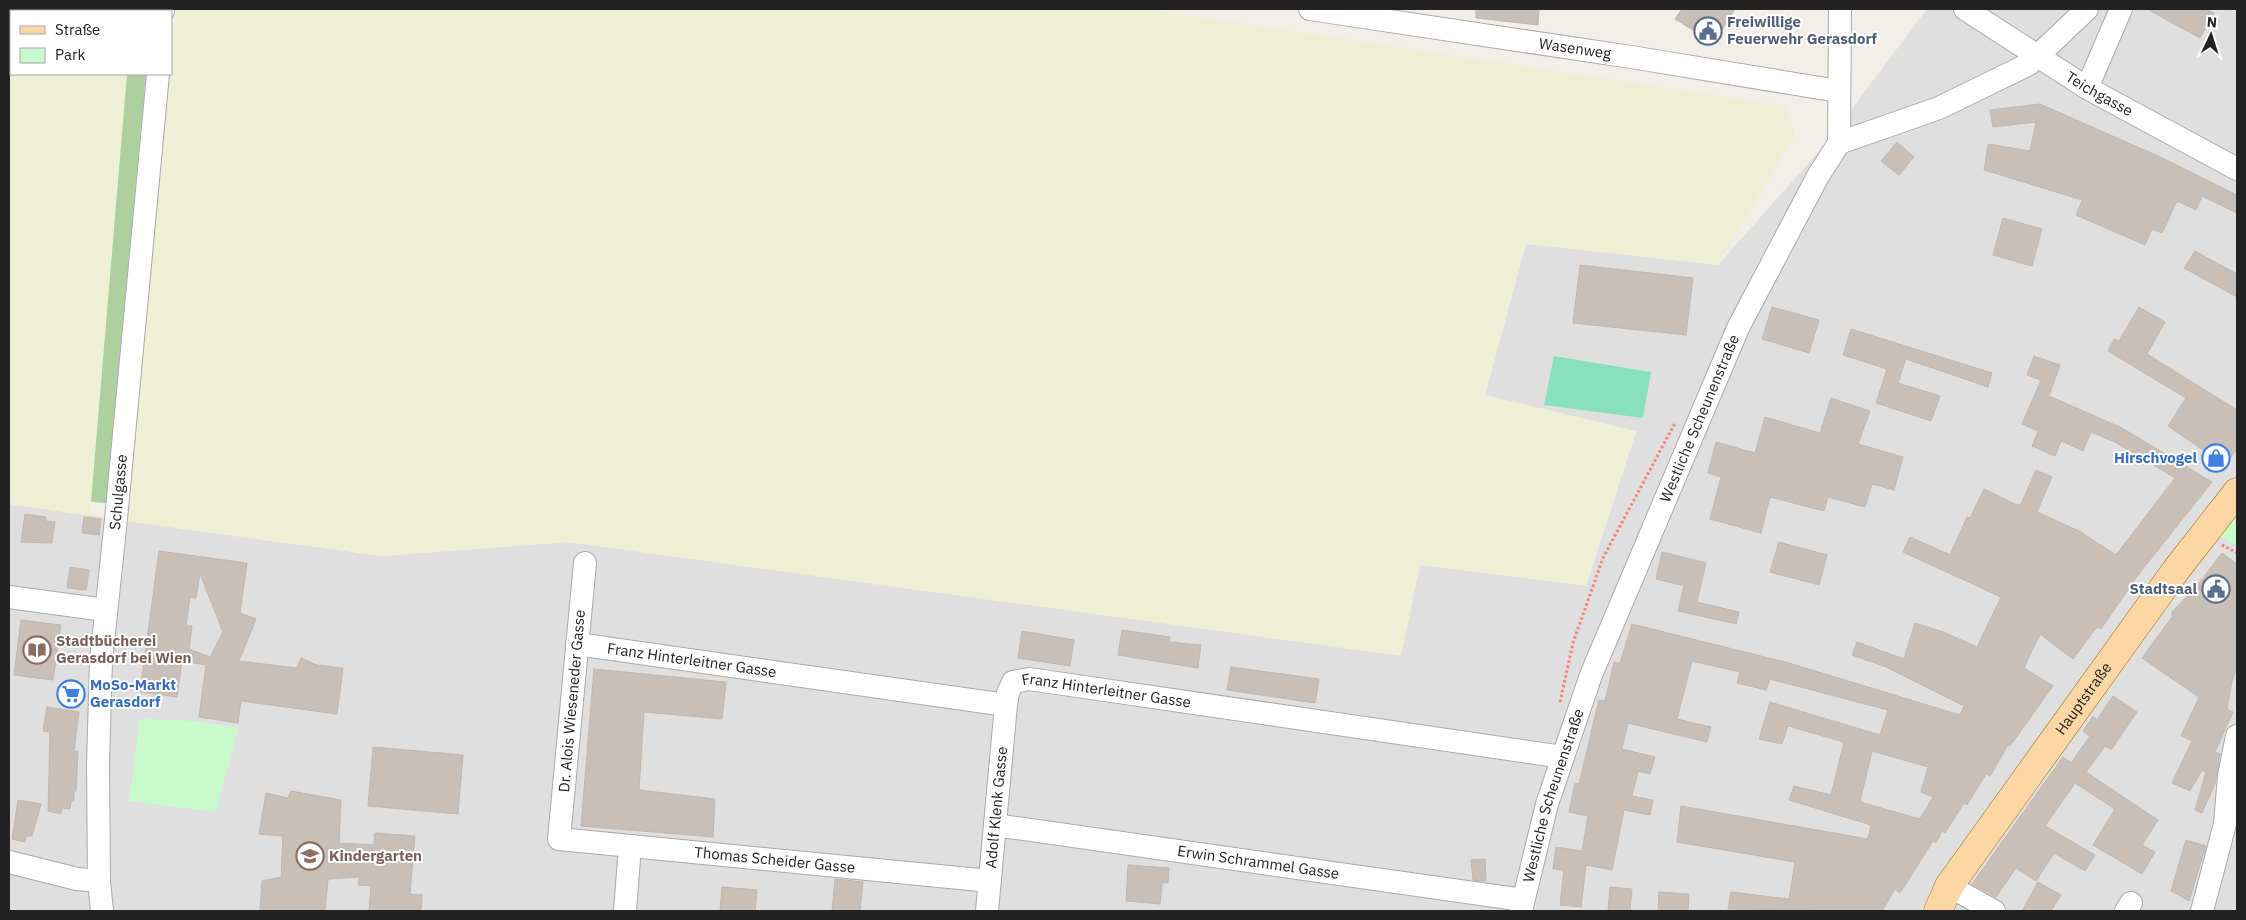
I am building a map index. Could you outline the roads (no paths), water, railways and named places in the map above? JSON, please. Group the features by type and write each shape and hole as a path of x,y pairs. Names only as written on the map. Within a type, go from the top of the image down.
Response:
{"main road":[{"name":"Hauptstraße","path":"1938,911 1949,886 2176,570 2237,492"}],"street":[{"name":"Wasenweg","path":"1310,9 1631,57 1838,91"},
{"path":"1840,9 1839,143 1939,108 2029,64 2038,58 2087,9"},
{"name":"Teichgasse","path":"1965,9 2087,88 2237,169"},
{"path":"2087,88 2121,9"},
{"name":"Schulgasse","path":"102,911 99,881 98,764 101,661 158,75"},
{"name":"Westliche Scheunenstraße","path":"1522,906 1547,804 1592,675 1738,328 1818,176 1839,143"},
{"name":"Dr. Alois Wieseneder Gasse","path":"558,839 585,563"},
{"path":"9,597 105,610"},
{"name":"Franz Hinterleitner Gasse","path":"577,644 1006,705 1008,693 1014,682 1029,679 1563,757"},
{"name":"Adolf Klenk Gasse","path":"988,911 1006,705"},
{"path":"2202,911 2225,824 2229,776 2237,736"},
{"name":"Erwin Schrammel Gasse","path":"995,826 1522,906"},
{"name":"Thomas Scheider Gasse","path":"558,839 990,882"},
{"path":"625,911 630,846"},
{"path":"9,862 77,879 99,881"},
{"path":"1949,886 1994,911"}],"place":[{"name":"Freiwillige Feuerwehr Gerasdorf","path":"1708,31"},
{"name":"Hirschvogel","path":"2216,458"},
{"name":"Stadtsaal","path":"2216,589"},
{"name":"Stadtbücherei Gerasdorf bei Wien","path":"37,650"},
{"name":"MoSo-Markt Gerasdorf","path":"71,694"},
{"name":"Kindergarten","path":"310,856"}]}
